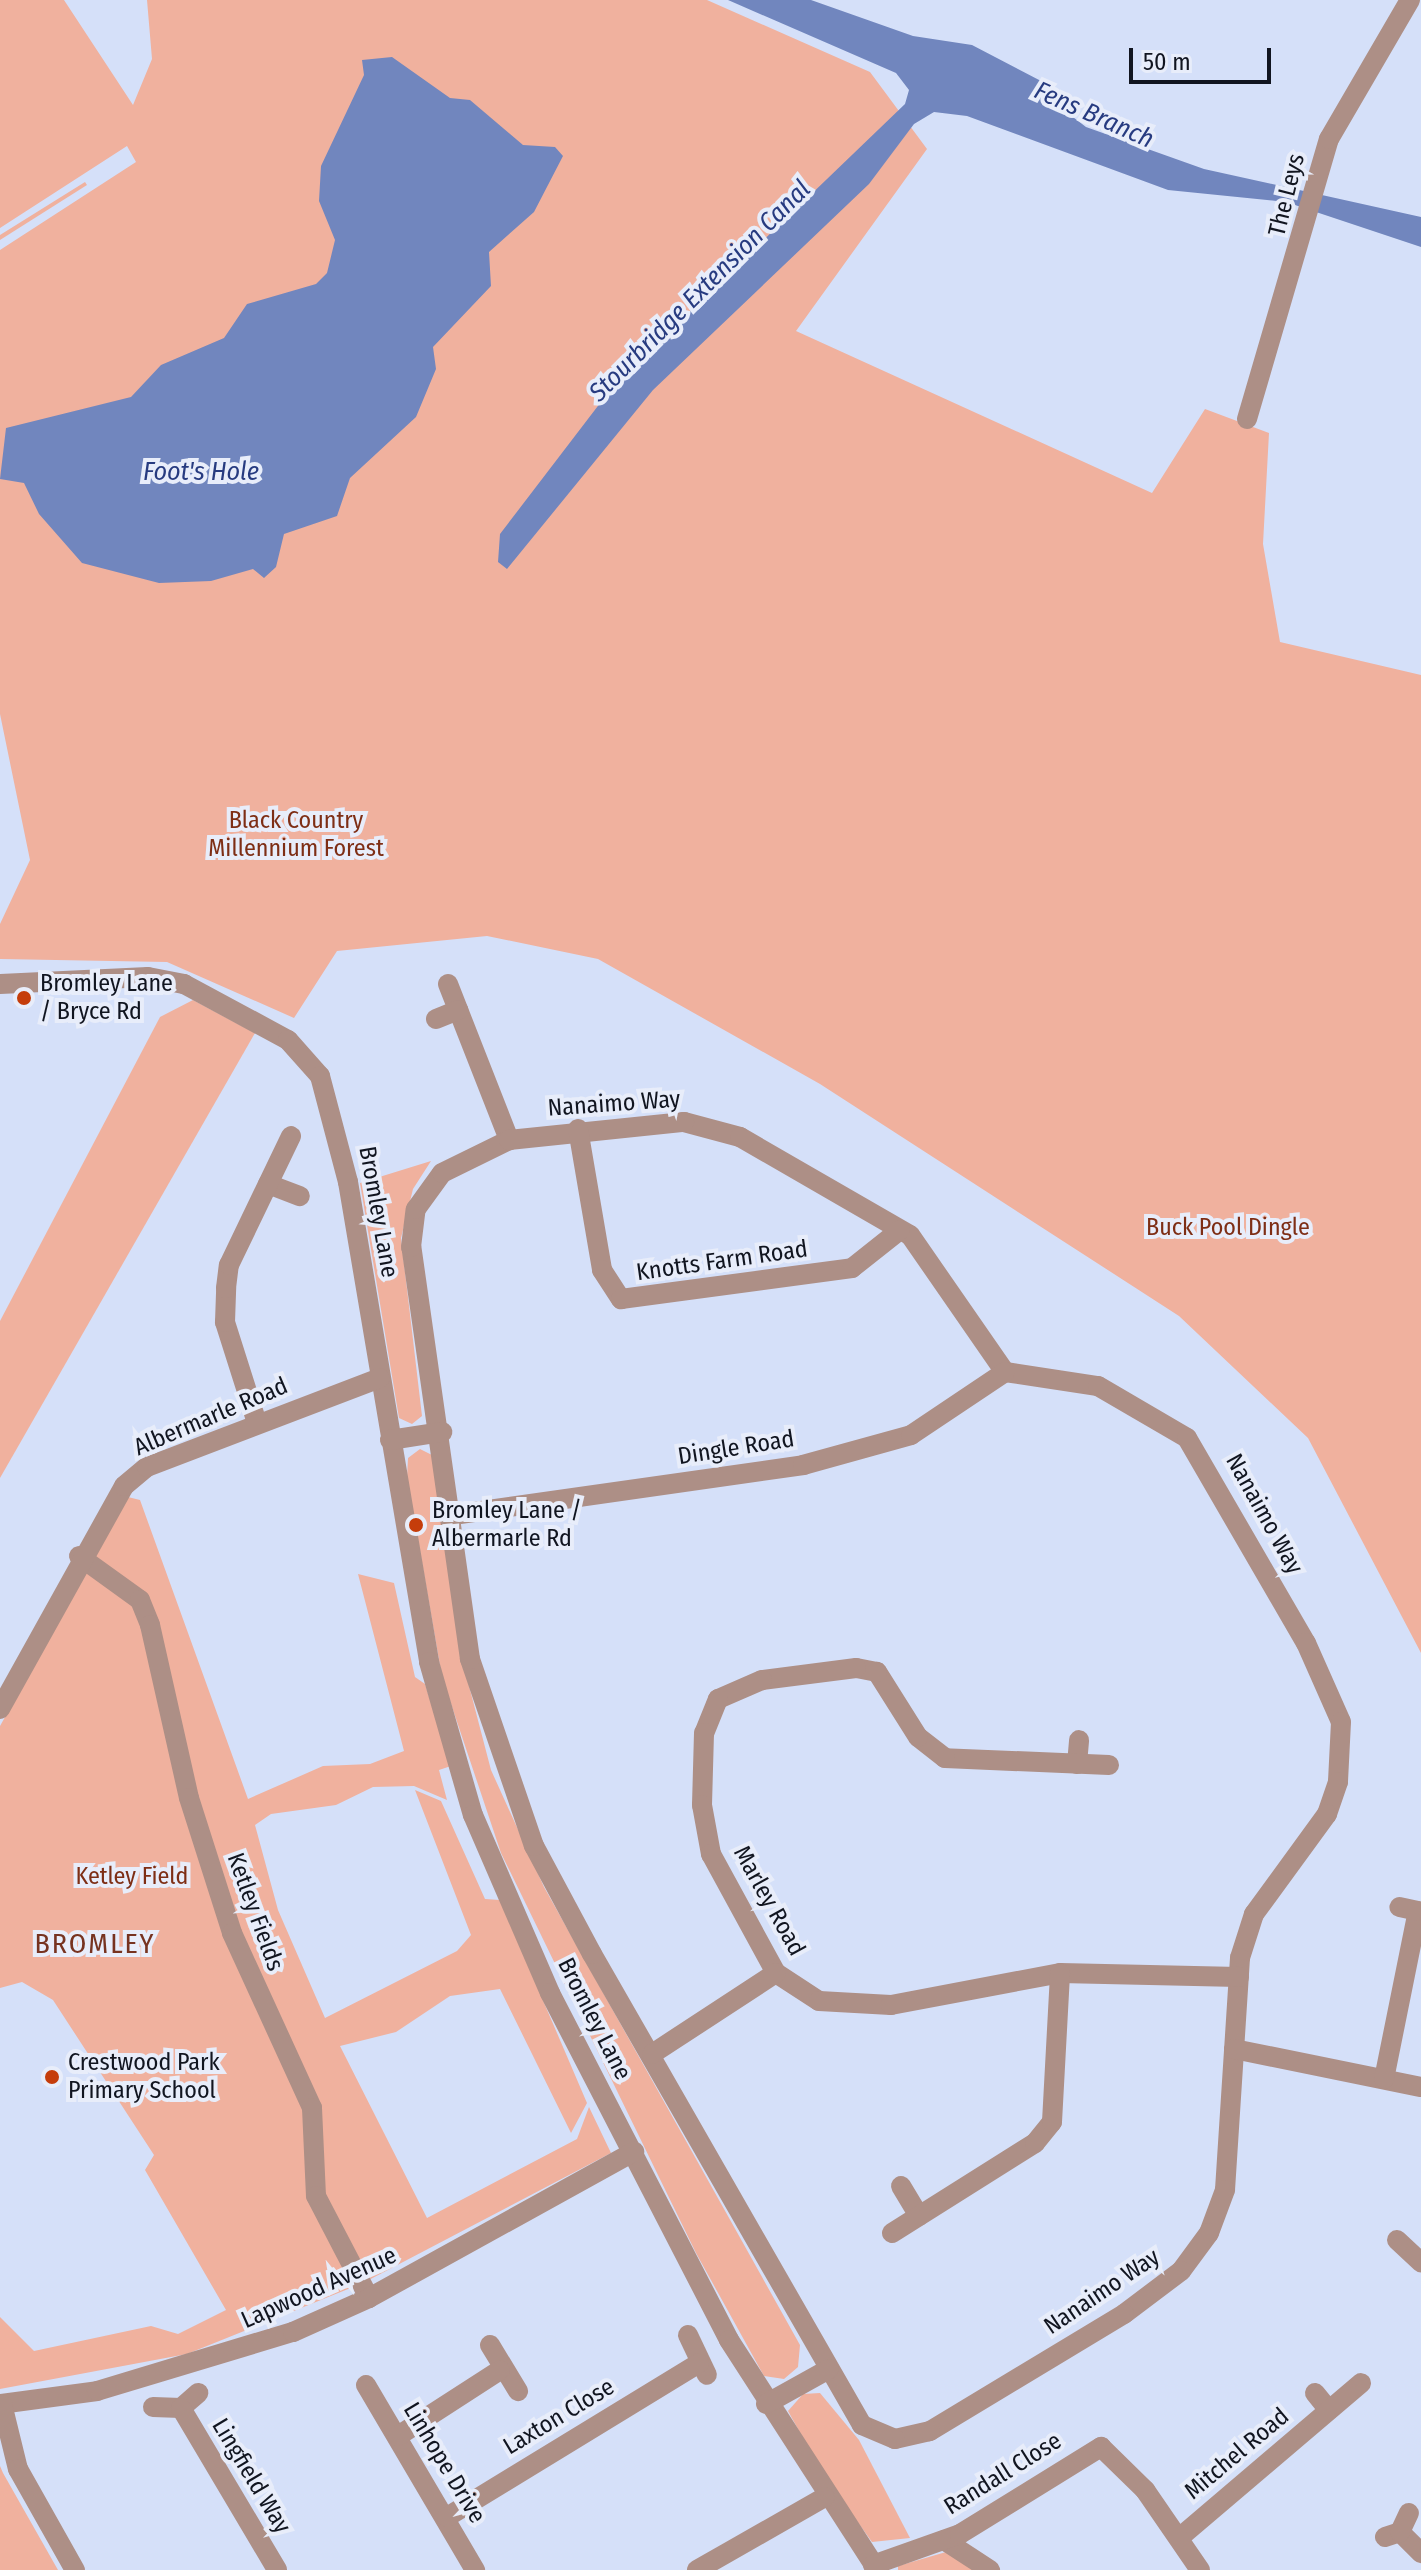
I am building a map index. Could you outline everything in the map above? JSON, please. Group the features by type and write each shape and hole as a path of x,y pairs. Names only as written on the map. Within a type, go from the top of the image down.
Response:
{"street":[{"name":"The Leys","path":"1247,419 1306,228 1329,139 1410,0"},
{"name":"Bromley Lane","path":"0,984 148,977 199,989 260,1023 311,1060 330,1102 429,1662 473,1815 550,1993 766,2404 825,2497 875,2567"},
{"path":"448,984 509,1140"},
{"path":"436,1019 458,1010"},
{"name":"Nanaimo Way","path":"442,1432 413,1224 442,1173 509,1140 578,1129 684,1122 740,1137 900,1230 950,1284 1005,1372 1098,1386 1146,1407 1187,1438 1335,1700 1341,1722 1332,1799 1316,1836 1254,1914 1239,1977 1220,2212 1197,2251 1153,2294 912,2436 886,2437 862,2425 829,2369"},
{"name":"Knotts Farm Road","path":"578,1129 602,1270 621,1299 852,1268 900,1230"},
{"path":"257,1423 225,1322 229,1265 291,1136"},
{"path":"268,1184 300,1196"},
{"name":"Dingle Road","path":"453,1515 803,1465 911,1435 1005,1372"},
{"name":"Albermarle Road","path":"0,1709 79,1556 124,1486 147,1467 380,1378"},
{"name":"Bromley Lane","path":"442,1432 470,1659 497,1756 534,1846 829,2369"},
{"path":"390,1440 442,1432"},
{"name":"Ketley Fields","path":"79,1556 140,1600 150,1625 189,1798 232,1933 312,2108 316,2196 369,2298"},
{"name":"Marley Road","path":"1109,1765 945,1758 926,1747 877,1672 867,1669 762,1680 718,1699 704,1733 702,1805 711,1854 776,1973 819,2001 862,2005 1060,1973 1239,1977"},
{"path":"1077,1764 1079,1740"},
{"path":"1384,2079 1413,1910"},
{"path":"652,2054 776,1973"},
{"path":"892,2233 1035,2143 1052,2122 1059,2092 1060,1973"},
{"path":"1234,2049 1421,2087"},
{"name":"Lapwood Avenue","path":"1,2404 97,2391 222,2359 369,2298 634,2152"},
{"path":"901,2186 919,2216"},
{"path":"1398,2239 1421,2262"},
{"name":"Laxton Close","path":"447,2517 703,2369 688,2335"},
{"path":"490,2345 500,2370 518,2391"},
{"path":"766,2404 829,2369"},
{"path":"398,2436 500,2370"},
{"name":"Mitchel Road","path":"1179,2538 1361,2383"},
{"name":"Linhope Drive","path":"366,2385 447,2517 475,2570"},
{"name":"Lingfield Way","path":"153,2407 181,2408 198,2393"},
{"name":"Mitchel Road","path":"1315,2393 1329,2410"},
{"path":"1,2404 18,2469 75,2570"},
{"name":"Lingfield Way","path":"181,2408 277,2570"},
{"name":"Randall Close","path":"875,2567 944,2540 1101,2447 1119,2460 1200,2570"},
{"path":"708,2567 825,2497"},
{"path":"1409,2513 1392,2535 1421,2553"},
{"path":"944,2540 990,2570"}],"green space":[{"path":"0,0 64,0 133,105 152,59 147,0 707,0 870,72 927,149 796,331 1152,493 1205,409 1269,433 1263,544 1280,642 1421,675 1421,1653 1308,1438 1179,1316 820,1084 598,959 487,936 337,951 294,1018 167,962 0,959 0,924 30,860 0,714 0,250 136,162 127,146 0,228"},
{"path":"85,182 87,185 0,240 0,235"},
{"path":"193,1000 255,1033 0,1478 0,1321 160,1017"},
{"path":"431,1161 413,1189 401,1238 422,1416 412,1424 399,1418 360,1183"},
{"path":"420,1449 432,1455 462,1659 491,1770 544,1887 800,2345 798,2367 784,2379 764,2376 696,2253 501,1853 442,1677 407,1477 408,1458"},
{"name":"Ketley Field","path":"128,1497 140,1500 248,1799 323,1766 370,1764 404,1751 358,1574 394,1583 415,1677 425,1684 451,1766 439,1770 447,1800 414,1786 373,1787 336,1805 271,1814 255,1825 278,1910 325,2018 457,1951 471,1935 415,1790 441,1801 485,1899 500,1900 587,2103 571,2133 500,1989 450,1996 396,2032 340,2046 427,2218 577,2139 589,2107 611,2153 363,2283 187,2354 0,2389 0,2317 34,2351 151,2326 178,2334 226,2310 145,2170 154,2155 53,2000 22,1982 0,1988 0,1726"},
{"path":"820,2393 859,2440 910,2538 872,2542 823,2474 788,2411 803,2394"},
{"path":"0,2466 3,2473 58,2570 0,2570"},
{"path":"946,2552 976,2570 898,2570 898,2566"}],"water":[{"path":"728,0 811,0 913,36 972,45 1066,94 1061,108 1086,127 1204,169 1421,217 1421,247 1286,202 1168,190 967,116 934,112 914,124 869,184 653,390 507,569 498,562 500,534 617,381 905,104 909,90 896,73"},
{"name":"Foot's Hole","path":"392,57 450,98 470,100 523,145 555,147 563,156 534,212 489,252 491,286 433,347 436,369 416,417 350,478 337,516 284,534 276,567 264,578 253,569 211,581 159,583 82,563 39,514 24,483 0,479 6,428 131,397 161,365 224,338 247,304 316,284 327,273 335,240 319,201 321,166 364,75 362,60"}],"place":[{"name":"Bromley Lane / Bryce Rd","path":"24,998"},
{"name":"Bromley Lane / Albermarle Rd","path":"416,1525"},
{"name":"Crestwood Park Primary School","path":"52,2077"}],"district":[{"name":"BROMLEY","path":"95,1944"}],"water label":[{"name":"Fens Branch","path":"1094,115"},
{"name":"Stourbridge Extension Canal","path":"700,291"}],"park label":[{"name":"Black Country Millennium Forest","path":"296,835"},
{"name":"Buck Pool Dingle","path":"1228,1228"}]}
